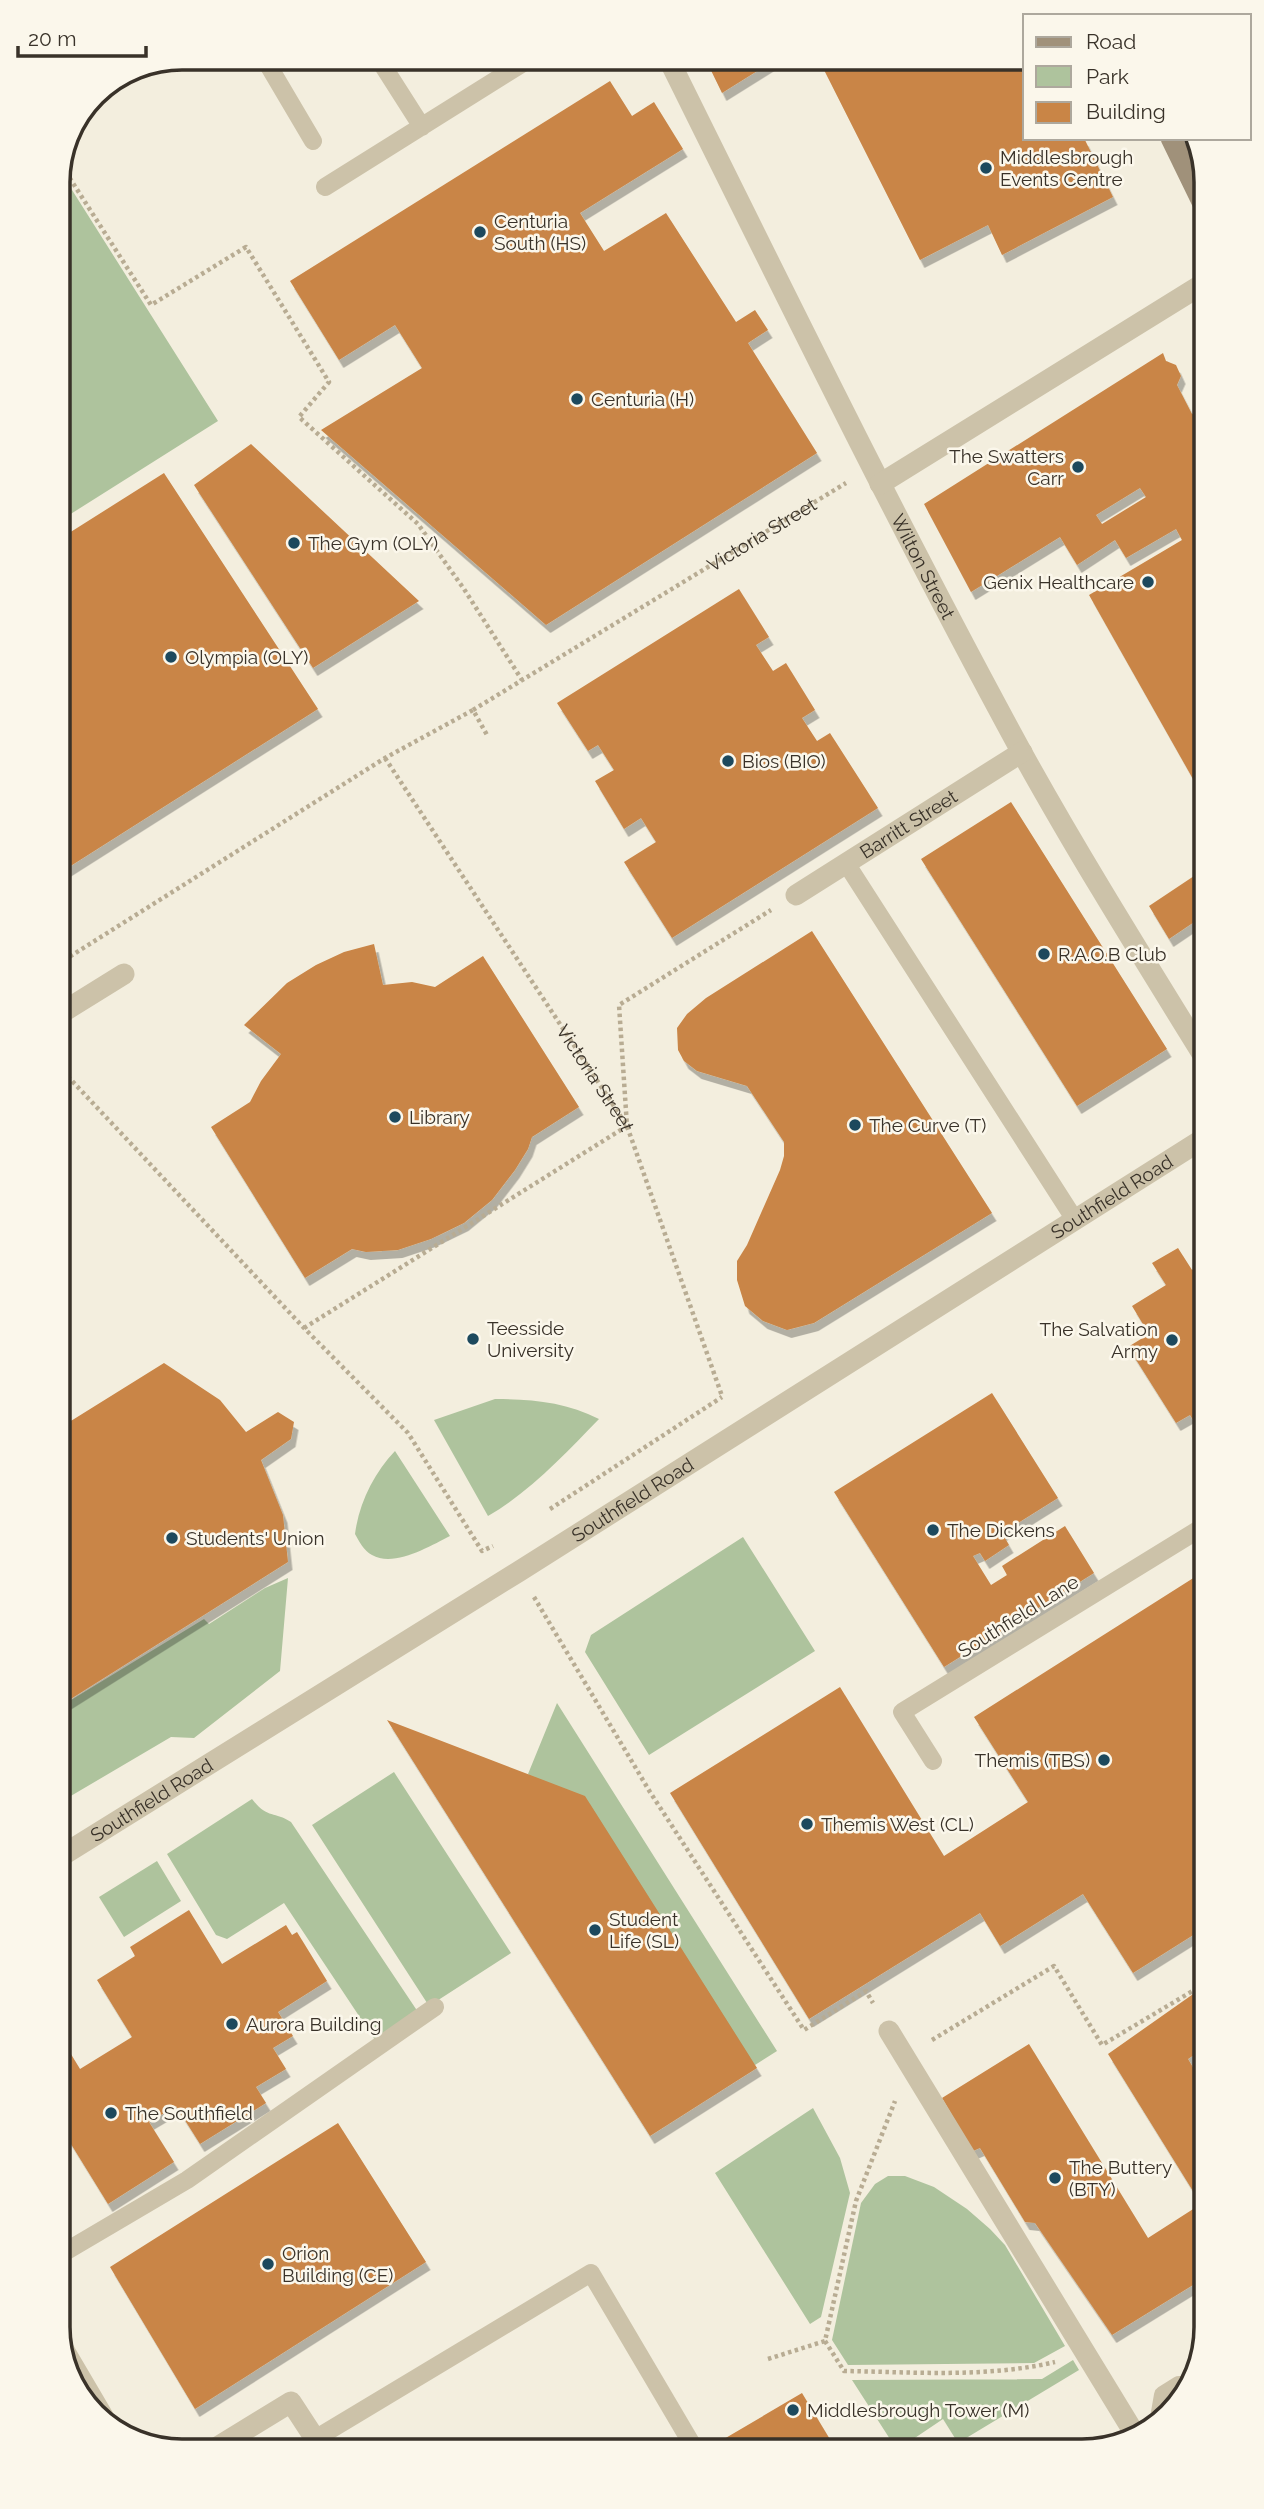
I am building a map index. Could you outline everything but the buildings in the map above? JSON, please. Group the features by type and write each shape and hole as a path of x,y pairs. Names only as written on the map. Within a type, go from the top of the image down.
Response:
{"main road":[{"path":"1172,140 1194,185"}],"street":[{"name":"Wilton Street","path":"674,70 875,476 1022,752 1113,909 1194,1041"},
{"path":"875,476 1194,289"},
{"name":"Barritt Street","path":"796,895 1022,752"},
{"path":"70,1008 124,974"},
{"name":"Southfield Road","path":"70,1851 529,1565 1194,1145"},
{"path":"890,2031 1131,2427"},
{"path":"231,2439 291,2402 315,2439"}],"lane":[{"path":"271,70 313,141"},
{"path":"386,70 422,127"},
{"path":"325,187 512,70"},
{"path":"846,863 1075,1220"},
{"name":"Southfield Lane","path":"933,1761 902,1712 1194,1532"},
{"path":"70,2249 187,2180 435,2007"},
{"path":"328,2439 591,2273 689,2439"},
{"path":"1161,2406 1163,2395 1176,2387"}],"path":[{"path":"70,178 151,305 246,247 329,382 299,417 418,524 464,589 522,680"},
{"name":"Victoria Street","path":"70,956 385,758 875,476"},
{"path":"472,710 487,735"},
{"name":"Victoria Street","path":"385,758 628,1126 737,1433"},
{"path":"304,1328 628,1126 620,1005 796,895"},
{"path":"70,1079 304,1328 408,1433 482,1551 499,1543"},
{"path":"543,1514 722,1397"},
{"path":"541,1607 650,1791 804,2030 866,1991 890,2031"},
{"path":"1086,2355 1026,2369 844,2371 825,2341 856,2201 907,2061 1054,1966 1102,2045 1194,1990"},
{"path":"768,2359 825,2341"}],"green space":[{"path":"70,187 218,421 70,514"},
{"path":"495,1399 548,1403 587,1413 599,1419 533,1484 488,1516 434,1420"},
{"path":"395,1451 450,1536 412,1554 391,1559 372,1555 362,1546 355,1534 369,1489 380,1469"},
{"path":"743,1537 815,1651 649,1755 585,1652 591,1635"},
{"path":"288,1578 280,1671 194,1738 171,1737 70,1796 70,1701 204,1619 209,1624 265,1588"},
{"path":"557,1703 777,2051 755,2065 528,1774"},
{"path":"394,1772 511,1953 429,2006 312,1825"},
{"path":"252,1799 266,1812 291,1822 418,2012 375,2040 284,1903 227,1939 216,1935 167,1854"},
{"path":"157,1861 181,1901 124,1937 99,1897"},
{"path":"813,2108 840,2158 850,2193 821,2317 810,2324 715,2173"},
{"path":"888,2176 905,2176 934,2187 967,2209 990,2229 1005,2245 1065,2346 1034,2363 848,2365 832,2340 861,2203 875,2184"},
{"path":"1073,2360 1079,2370 965,2439 956,2439 943,2419 913,2439 890,2439 852,2380 1042,2379"}],"place":[{"name":"Middlesbrough Events Centre","path":"986,168"},
{"name":"Centuria South (HS)","path":"480,232"},
{"name":"Centuria (H)","path":"577,399"},
{"name":"The Swatters Carr","path":"1078,467"},
{"name":"The Gym (OLY)","path":"294,543"},
{"name":"Genix Healthcare","path":"1148,582"},
{"name":"Olympia (OLY)","path":"171,657"},
{"name":"Bios (BIO)","path":"728,761"},
{"name":"R.A.O.B Club","path":"1044,954"},
{"name":"Library","path":"395,1117"},
{"name":"The Curve (T)","path":"855,1125"},
{"name":"Teesside University","path":"473,1339"},
{"name":"The Salvation Army","path":"1172,1340"},
{"name":"The Dickens","path":"933,1530"},
{"name":"Students' Union","path":"172,1538"},
{"name":"Themis (TBS)","path":"1104,1760"},
{"name":"Themis West (CL)","path":"807,1824"},
{"name":"Student Life (SL)","path":"595,1930"},
{"name":"Aurora Building","path":"232,2024"},
{"name":"The Southfield","path":"111,2113"},
{"name":"The Buttery (BTY)","path":"1055,2178"},
{"name":"Orion Building (CE)","path":"268,2264"},
{"name":"Middlesbrough Tower (M)","path":"793,2410"}]}
